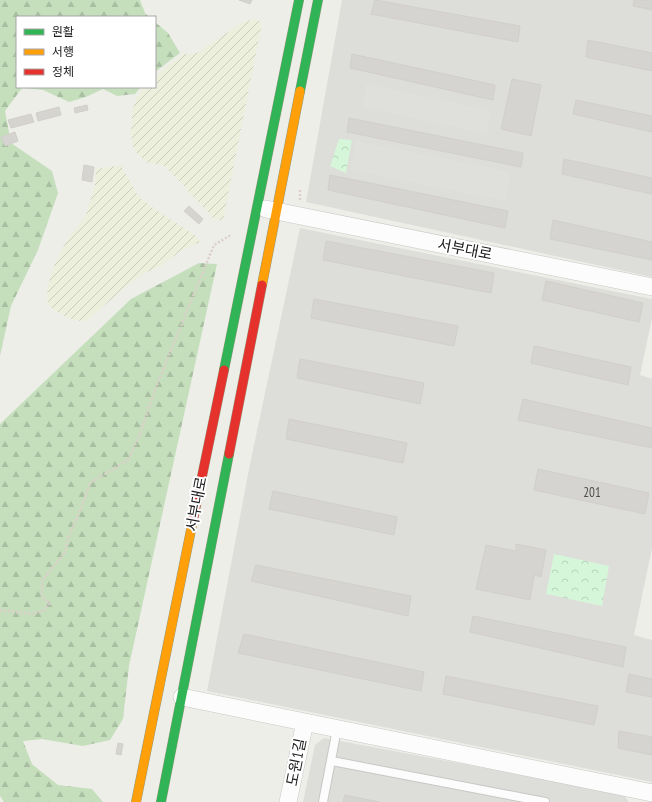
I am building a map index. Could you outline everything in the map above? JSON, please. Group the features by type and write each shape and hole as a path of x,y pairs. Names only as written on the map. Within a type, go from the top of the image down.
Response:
{"main road":[{"name":"서부대로","path":"136,802 299,0"},
{"name":"서부대로","path":"161,802 318,0"}],"street":[{"name":"서부대로","path":"256,207 652,287"},
{"path":"182,697 641,795"},
{"name":"도원1길","path":"288,802 304,722"}],"lane":[{"path":"323,802 337,729"},
{"path":"332,760 545,802"}],"path":[{"path":"0,610 32,614 44,610 50,602 42,598 42,580 65,552 69,535 78,516 90,483 128,460 140,434 160,377 214,245 231,235"}],"shaded area":[{"path":"342,0 652,0 652,277 306,202"},
{"path":"366,84 491,110 487,134 362,107"},
{"path":"356,141 510,172 506,201 350,170"},
{"path":"300,228 652,299 652,318 640,375 652,379 652,548 634,635 652,640 652,782 207,691 250,464"},
{"path":"324,738 623,794 629,802 303,802 315,745"}],"green space":[{"path":"0,0 140,0 145,13 148,16 16,16 16,88 22,88 5,111 11,143 52,171 58,193 38,250 11,306 0,356"},
{"path":"256,19 262,23 223,220 215,220 165,166 148,163 138,155 133,147 131,134 132,111 137,97 143,88 156,88 156,75 183,54 197,53 243,22"},
{"path":"156,23 168,33 180,53 156,71"},
{"path":"22,88 140,88 135,94 117,96 103,89 86,97 69,102 43,90"},
{"path":"339,139 352,140 346,173 330,166"},
{"path":"121,165 138,196 150,206 196,236 200,242 179,252 160,267 147,272 128,285 85,322 68,318 50,307 47,298 48,285 55,263 66,242 86,215 95,185 96,169"},
{"path":"199,263 217,264 129,666 123,719 110,740 83,746 42,739 23,741 32,764 58,785 92,789 103,802 4,802 0,796 0,424 131,299"},
{"path":"554,554 609,566 602,606 546,594"}],"building":[{"path":"239,0 252,0 250,4"},
{"path":"375,0 520,26 518,42 371,14"},
{"path":"634,0 652,0 652,10 633,6"},
{"path":"588,40 652,53 652,71 586,57"},
{"path":"352,54 495,85 493,100 350,68"},
{"path":"512,79 541,85 531,136 501,129"},
{"path":"576,100 652,116 652,132 573,114"},
{"path":"87,105 88,110 75,113 74,108"},
{"path":"59,107 61,115 38,121 36,113"},
{"path":"31,114 34,122 11,128 8,120"},
{"path":"349,118 523,153 521,167 347,132"},
{"path":"15,132 18,141 5,146 1,137"},
{"path":"564,159 652,178 652,194 562,174"},
{"path":"84,165 94,167 92,182 82,180"},
{"path":"330,175 508,211 505,228 328,190"},
{"path":"189,206 203,219 199,224 184,211"},
{"path":"553,220 652,242 652,260 550,239"},
{"path":"326,241 494,273 491,293 323,260"},
{"path":"546,281 643,303 639,322 542,300"},
{"path":"314,299 458,326 454,346 311,318"},
{"path":"534,346 631,367 628,385 531,363"},
{"path":"300,359 424,383 420,404 297,378"},
{"path":"523,399 652,428 652,448 518,420"},
{"path":"289,419 407,443 403,463 286,439"},
{"path":"538,469 649,493 645,514 534,490"},
{"path":"273,491 397,517 394,535 269,509"},
{"path":"516,544 546,550 541,577 534,575 530,600 476,589 486,545 516,551"},
{"path":"256,565 411,596 408,616 251,581"},
{"path":"473,616 626,647 623,667 470,632"},
{"path":"244,634 424,672 421,691 238,653"},
{"path":"629,674 652,679 652,697 626,692"},
{"path":"446,676 598,706 594,725 443,694"},
{"path":"619,731 652,737 652,755 618,748"},
{"path":"118,743 123,744 121,755 116,754"},
{"path":"345,795 379,802 343,802"}],"traffic: fast":[{"path":"224,370 299,0"},
{"path":"300,91 318,0"},
{"path":"161,802 229,454"}],"traffic: slow":[{"path":"262,285 300,91"},
{"path":"136,802 193,520"}],"traffic: jam":[{"path":"229,454 262,285"},
{"path":"193,520 224,370"}]}
